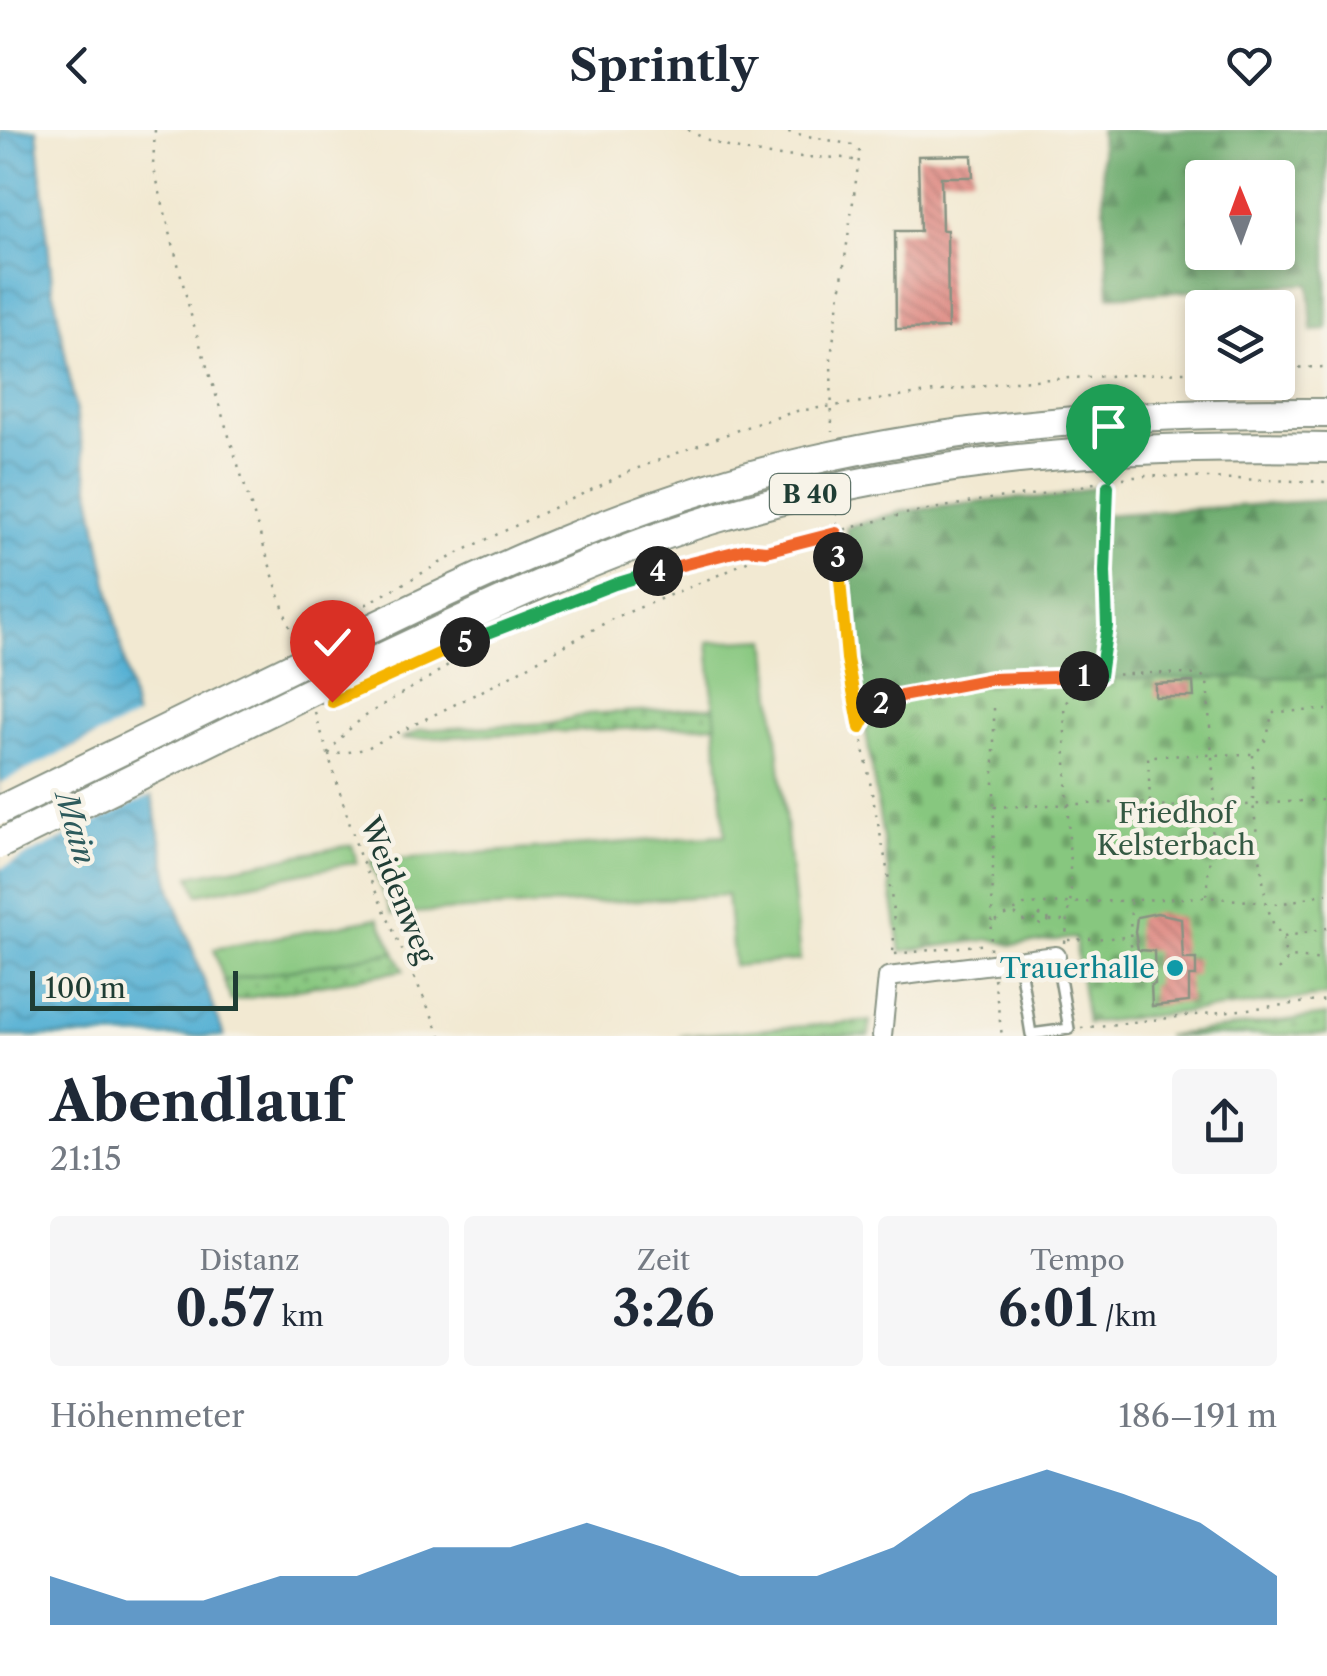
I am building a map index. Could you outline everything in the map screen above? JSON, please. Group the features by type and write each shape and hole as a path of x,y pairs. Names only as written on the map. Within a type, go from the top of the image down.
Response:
{"highway":[{"name":"B 40","path":"0,810 306,652 442,593 638,512 805,462 954,433 1068,420 1204,413 1327,413"},
{"name":"B 40","path":"0,844 529,589 708,521 850,484 972,462 1083,451 1205,446 1327,448"}],"street":[{"path":"882,1036 888,977 1056,956"}],"lane":[{"path":"1019,961 1031,1034 1069,1029 1056,956"}],"path":[{"path":"155,130 153,165 192,320 306,652"},
{"path":"688,130 746,154 846,158 860,162"},
{"path":"778,130 852,145 860,152 831,357 832,432"},
{"path":"1295,368 1327,367"},
{"path":"326,627 460,552 634,470 797,411 1015,381 1185,372"},
{"path":"328,756 365,749 492,686 614,618 766,551 920,510 1051,493 1112,478 1327,482"},
{"path":"1100,676 1107,626 1106,496 1112,478"},
{"path":"836,506 843,630 895,934 888,977"},
{"path":"459,645 615,584 746,549 766,551"},
{"path":"328,756 337,740 409,688 464,655 477,637"},
{"path":"860,728 878,704 991,679 1201,675 1206,680 1215,804 1206,897"},
{"name":"Weidenweg","path":"318,692 328,756 360,857 440,1036"},
{"path":"1090,694 1071,695 1064,706 1067,940 1131,936"},
{"path":"893,954 988,944 992,924 994,708"},
{"path":"1150,804 1148,756 1253,754 1268,737 1272,712 1327,710"},
{"path":"1253,754 1253,804 1266,903 1274,926 1283,937 1286,961"},
{"path":"994,807 1327,800"},
{"path":"992,924 1024,905 1206,897 1280,904 1327,893"},
{"path":"1130,900 1134,962 1152,981"},
{"path":"1043,904 1048,921"},
{"path":"1014,913 1023,920 1038,920 1044,914"},
{"path":"1038,920 1042,925 1066,920"},
{"path":"1283,937 1327,928"},
{"path":"1278,970 1286,961 1300,956 1327,960"},
{"path":"992,964 1002,1036"},
{"path":"1069,1029 1327,1000"}],"green space":[{"path":"1100,130 1327,130 1327,330 1312,331 1309,284 1109,296"},
{"path":"1103,484 1103,515 1327,500 1327,677 1012,680 936,692 873,714 866,731 846,527 904,511 1057,497"},
{"path":"767,639 800,960 734,966 727,895 392,914 370,861 725,835 708,642"},
{"name":"Friedhof Kelsterbach","path":"1327,677 1327,996 1087,1023 1075,938 1011,945 992,939 901,951 866,731 873,714 889,703 1012,680"},
{"path":"714,707 716,725 551,732 552,723 587,714"},
{"path":"552,723 551,732 401,739 420,730"},
{"path":"352,845 357,862 198,894 190,876"},
{"path":"378,918 395,952 224,981 214,949"},
{"path":"395,952 404,970 231,1001 224,981"},
{"path":"1327,1015 1327,1034 1165,1036"},
{"path":"870,1021 869,1036 678,1036"}],"water":[{"name":"Main","path":"0,130 37,130 52,283 103,559 172,893 224,1036 0,1036"}],"pier":[{"path":"140,715 156,793 0,869 0,783"}],"building":[{"path":"972,155 973,177 941,177 942,230 947,230 948,328 896,329 895,231 920,231 918,156"},
{"path":"1193,682 1194,697 1155,697 1155,684"},
{"name":"Trauerhalle","path":"1157,913 1181,918 1183,959 1196,959 1196,976 1189,976 1189,1002 1152,1006 1154,951 1138,950 1135,932 1137,917"}],"place":[{"name":"Trauerhalle","path":"1175,968"}],"route":[{"path":"332,702 477,637 615,584 746,549 766,551 836,533 843,630 860,728 868,713 891,698 991,679 1100,676 1107,626 1108,486"}]}
